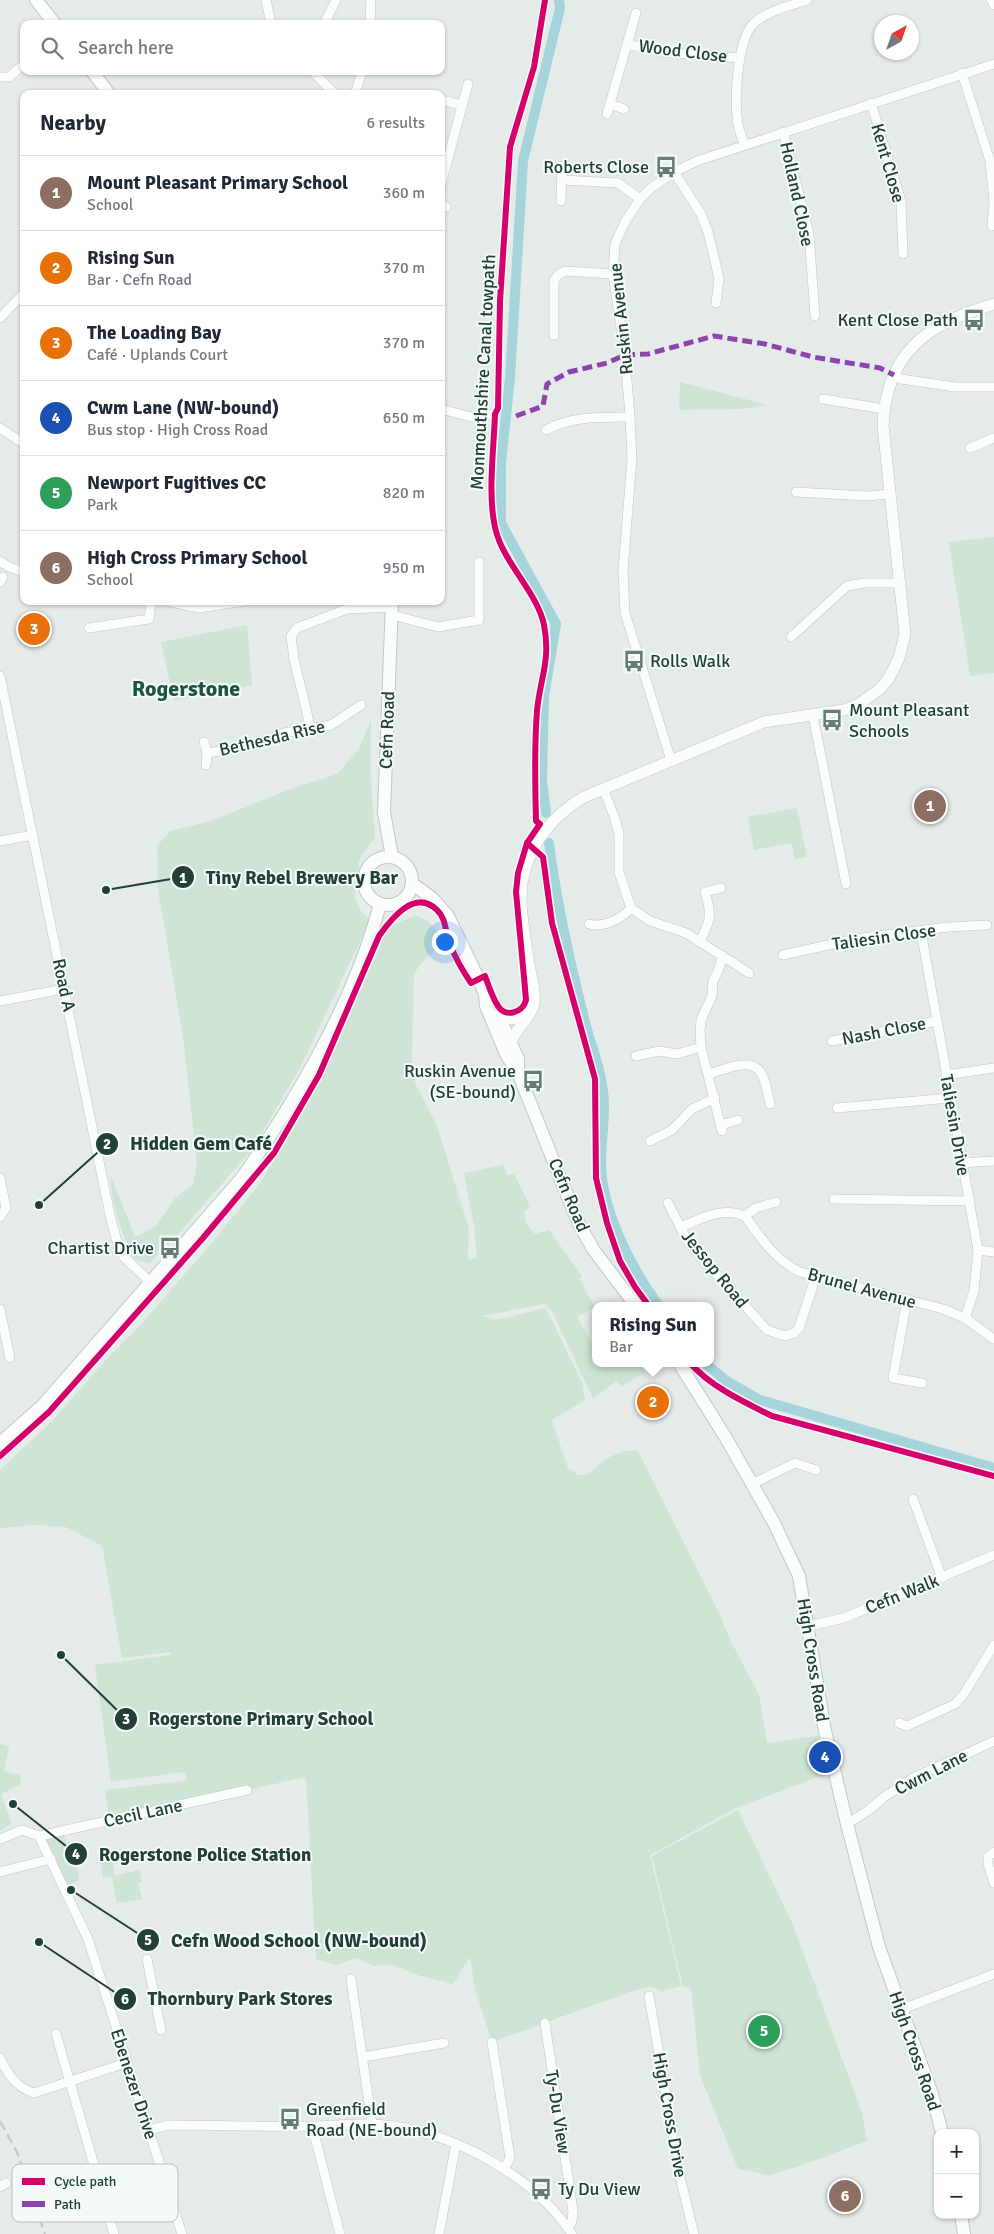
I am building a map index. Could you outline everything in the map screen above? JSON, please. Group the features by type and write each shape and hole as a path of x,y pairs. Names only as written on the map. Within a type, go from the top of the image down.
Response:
{"main road":[{"path":"36,0 52,20"},
{"path":"95,75 106,90"},
{"name":"Cefn Road","path":"392,608 384,812 392,857"},
{"path":"392,857 404,862 409,868 413,884 411,890 401,902 389,906 380,904 372,899 365,889 364,878 367,869 376,860 392,857"},
{"name":"Cefn Road","path":"413,884 432,898 448,916 485,994 486,1006 505,1029 518,1059 519,1075"},
{"path":"0,1443 42,1406 241,1179 270,1138 313,1062 343,1002 374,927 380,904"},
{"name":"Cefn Road","path":"495,1017 506,1054 519,1075 578,1222 593,1249 633,1302"},
{"name":"High Cross Road","path":"682,1367 712,1414 752,1484 791,1556 799,1576 809,1626 824,1731 847,1824 879,1947 900,2010 932,2094 941,2129"},
{"path":"962,2219 964,2234"}],"street":[{"path":"266,0 270,20"},
{"path":"326,20 336,0"},
{"path":"370,20 371,0"},
{"path":"745,145 737,122 739,58 745,36 756,22 774,11 807,0"},
{"path":"991,0 994,5"},
{"name":"Wood Close","path":"607,114 636,13"},
{"name":"Wood Close","path":"627,44 661,52 739,58"},
{"name":"Ruskin Avenue","path":"671,760 625,613 623,571 632,458 625,355 613,274 615,244 625,222 640,199 651,188 674,172 697,161 994,64"},
{"path":"0,77 9,77 20,67"},
{"path":"962,73 990,162 994,202 992,226"},
{"path":"316,75 331,90"},
{"path":"356,90 361,75"},
{"path":"445,169 468,84"},
{"path":"445,101 462,105"},
{"name":"Kent Close","path":"871,103 901,201 903,254"},
{"path":"610,104 624,109"},
{"name":"Holland Close","path":"783,132 809,234 815,316"},
{"path":"562,166 562,201"},
{"path":"674,172 700,214 708,232 719,278 716,304"},
{"path":"562,180 618,183 640,199"},
{"path":"554,335 554,281 558,275 565,271 613,274"},
{"path":"0,318 20,297"},
{"path":"511,1043 514,1034 524,1023 533,1007 521,896 524,876 533,848 552,820 568,806 603,788 764,722 844,710 859,704 880,689 889,678 899,658 905,634 884,435 884,409 894,376 905,354 925,334 952,318 994,304"},
{"path":"894,376 901,379 955,387 994,387"},
{"path":"823,400 884,409"},
{"path":"445,411 471,417 496,414"},
{"path":"546,430 562,422 574,420 630,417"},
{"path":"0,428 20,441"},
{"path":"970,448 994,438"},
{"path":"796,492 867,496 890,494"},
{"path":"0,561 20,571"},
{"path":"311,730 294,659 291,636 297,628 347,609 392,608 438,627 479,620 479,562"},
{"path":"791,637 847,586 864,583 900,583"},
{"path":"89,628 149,619 151,605"},
{"path":"185,605 199,608 219,605"},
{"name":"Road A","path":"0,676 3,710 33,835 110,1216 117,1242 124,1257 150,1282"},
{"name":"Bethesda Rise","path":"208,753 252,746 284,733 311,730 331,725 361,705"},
{"path":"813,715 846,884"},
{"name":"Bethesda Rise","path":"204,742 208,753 206,766"},
{"path":"603,788 619,834 619,872 631,908 650,921 686,933 748,973"},
{"path":"0,841 33,835"},
{"path":"700,941 708,926 711,913 705,892 721,888"},
{"path":"589,924 596,926 624,916 631,908"},
{"name":"Taliesin Close","path":"783,955 855,939 987,926"},
{"name":"Taliesin Drive","path":"921,931 978,1250 974,1292 965,1318"},
{"path":"723,956 713,981 712,996 701,1020 701,1047 722,1128 738,1120"},
{"path":"0,1001 64,989"},
{"path":"495,1017 511,1019 528,1015"},
{"path":"505,1029 528,1015"},
{"name":"Nash Close","path":"832,1041 937,1021"},
{"path":"636,1056 659,1051 677,1054 701,1047"},
{"path":"709,1074 741,1065 754,1066 761,1073 770,1104"},
{"path":"946,1075 994,1068"},
{"path":"650,1141 672,1130 692,1109 715,1098"},
{"path":"837,1108 950,1098"},
{"path":"961,1163 994,1161"},
{"path":"0,1178 6,1208 0,1217"},
{"path":"834,1199 970,1201"},
{"path":"680,1227 722,1211 734,1211 745,1216 756,1208 776,1202"},
{"name":"Jessop Road","path":"668,1204 696,1251 767,1330 785,1336 794,1333 799,1328 816,1276"},
{"name":"Brunel Avenue","path":"745,1216 768,1248 779,1259 800,1272 907,1299 965,1318 994,1339"},
{"path":"978,1250 994,1252"},
{"path":"907,1299 893,1378 922,1383"},
{"path":"0,1309 10,1358"},
{"path":"752,1484 795,1463 816,1470"},
{"path":"913,1499 942,1578"},
{"name":"Cefn Walk","path":"809,1626 844,1618 994,1555"},
{"path":"899,1723 908,1726 955,1704 964,1694 994,1644"},
{"name":"Cwm Lane","path":"847,1824 870,1810 884,1797 913,1778 994,1741"},
{"name":"Cecil Lane","path":"38,1836 247,1790"},
{"path":"0,1839 22,1830 38,1836"},
{"name":"Ebenezer Drive","path":"38,1836 51,1859 88,1939 159,2164"},
{"path":"994,1852 988,1857 988,1864 994,1883"},
{"path":"0,1872 51,1859"},
{"path":"147,1959 161,2030"},
{"path":"900,2010 994,1974"},
{"path":"351,1978 372,2124"},
{"name":"High Cross Drive","path":"649,1996 680,2177 694,2234"},
{"name":"Ty-Du View","path":"544,2024 573,2211 570,2231"},
{"path":"56,2034 94,2164"},
{"path":"492,2042 510,2158 504,2170"},
{"path":"363,2057 444,2043"},
{"path":"0,2058 15,2083 23,2090 34,2093 126,2063"},
{"path":"148,2130 169,2125 312,2126 372,2124 415,2131 456,2144 504,2170 535,2194 570,2231"},
{"path":"312,2126 340,2234"},
{"path":"439,2234 456,2144"},
{"name":"Ebenezer Drive","path":"178,2222 182,2234"}],"green space":[{"path":"680,382 768,405 740,409 679,410"},
{"path":"994,537 994,673 970,676 949,542"},
{"path":"247,625 252,685 174,701 161,642"},
{"path":"371,720 371,780 375,837 359,860 355,897 360,910 370,920 301,1066 253,1148 167,1247 149,1263 134,1259 118,1218 110,1174 135,1237 156,1226 175,1198 193,1185 197,1164 183,1036 158,890 157,846 170,831 211,821 288,790 337,774 359,749"},
{"path":"797,808 807,857 795,859 792,843 754,850 748,817"},
{"path":"416,915 428,921 446,942 427,957 414,973 412,1058 415,1083 437,1126 469,1229 468,1260 477,1258 474,1226 464,1173 504,1165 507,1175 514,1174 530,1206 524,1212 527,1225 535,1234 549,1230 582,1276 579,1279 592,1302 592,1309 577,1317 592,1344 592,1367 641,1367 645,1373 621,1386 616,1381 593,1399 553,1313 545,1304 482,1316 495,1320 546,1308 582,1383 585,1400 552,1420 568,1468 578,1475 587,1475 616,1454 638,1451 720,1615 729,1638 759,1695 767,1743 818,1736 826,1774 736,1808 650,1855 681,1986 662,1991 653,1987 635,1990 492,2042 475,1989 470,1957 453,1984 420,1976 394,1965 374,1966 357,1958 336,1965 316,1959 306,1777 110,1820 105,1790 186,1781 185,1772 111,1782 95,1665 171,1655 171,1652 122,1658 102,1546 66,1527 35,1525 0,1528 0,1470 54,1419 105,1361 145,1320 261,1182 323,1076 388,927"},
{"path":"0,1744 9,1746 4,1771 20,1775 21,1784 1,1794 11,1823 0,1831"},
{"path":"738,1810 793,1925 862,2113 867,2141 797,2167 769,2175 738,2169 700,2075 691,1987 683,1987 652,1856"},
{"path":"63,1830 69,1855 74,1854 79,1880 64,1888 44,1835"},
{"path":"110,1847 115,1876 140,1870 142,1883 138,1882 142,1899 117,1903 112,1877 103,1878 98,1849"}],"waterway":[{"path":"546,813 542,781 544,696 556,624 501,523 501,462 510,378 523,161 560,8 559,0"},
{"path":"549,843 555,886 568,950 602,1084 604,1114 601,1163 606,1200 612,1219 629,1257 656,1302"},
{"path":"710,1367 725,1380 760,1400 994,1468"}],"railway":[{"path":"0,2121 17,2152 21,2164"},
{"path":"41,2222 45,2234"}],"marked path":[{"path":"516,416 543,406 547,384 569,372 607,363 625,355 648,354 714,336 765,344 813,357 880,368 894,375"}],"cycle path":[{"name":"Monmouthshire Canal towpath","path":"545,0 534,67 510,147 500,301 498,408 495,414 492,473 493,518 500,543 541,613 544,625 546,659 538,699 535,739 536,821 540,824 527,843 543,857 552,923 595,1079 596,1178 607,1223 620,1261 646,1302"},
{"path":"0,1456 49,1412 203,1238 274,1153 319,1075 379,936 404,908 420,902 429,904 437,910 444,921 454,953 471,983 485,976 494,999 501,1010 509,1013 518,1011 521,1008 526,999 516,892 518,873 527,843"},
{"path":"694,1367 718,1387 772,1416 994,1476"}],"place":[{"name":"Roberts Close","path":"666,167"},
{"name":"Kent Close Path","path":"974,320"},
{"name":"The Loading Bay","path":"34,629"},
{"name":"Rolls Walk","path":"634,661"},
{"name":"Mount Pleasant Schools","path":"832,720"},
{"name":"Mount Pleasant Primary School","path":"930,806"},
{"name":"Tiny Rebel Brewery Bar","path":"106,890"},
{"name":"Ruskin Avenue (SE-bound)","path":"533,1081"},
{"name":"Hidden Gem Café","path":"39,1205"},
{"name":"Chartist Drive","path":"170,1248"},
{"name":"Rising Sun","path":"653,1402"},
{"name":"Rogerstone Primary School","path":"61,1655"},
{"name":"Cwm Lane (NW-bound)","path":"825,1757"},
{"name":"Rogerstone Police Station","path":"13,1804"},
{"name":"Cefn Wood School (NW-bound)","path":"71,1890"},
{"name":"Thornbury Park Stores","path":"39,1942"},
{"name":"Newport Fugitives CC","path":"764,2031"},
{"name":"Greenfield Road (NE-bound)","path":"290,2119"},
{"name":"Ty Du View","path":"541,2189"},
{"name":"High Cross Primary School","path":"845,2196"}],"district":[{"name":"Rogerstone","path":"186,688"}]}
